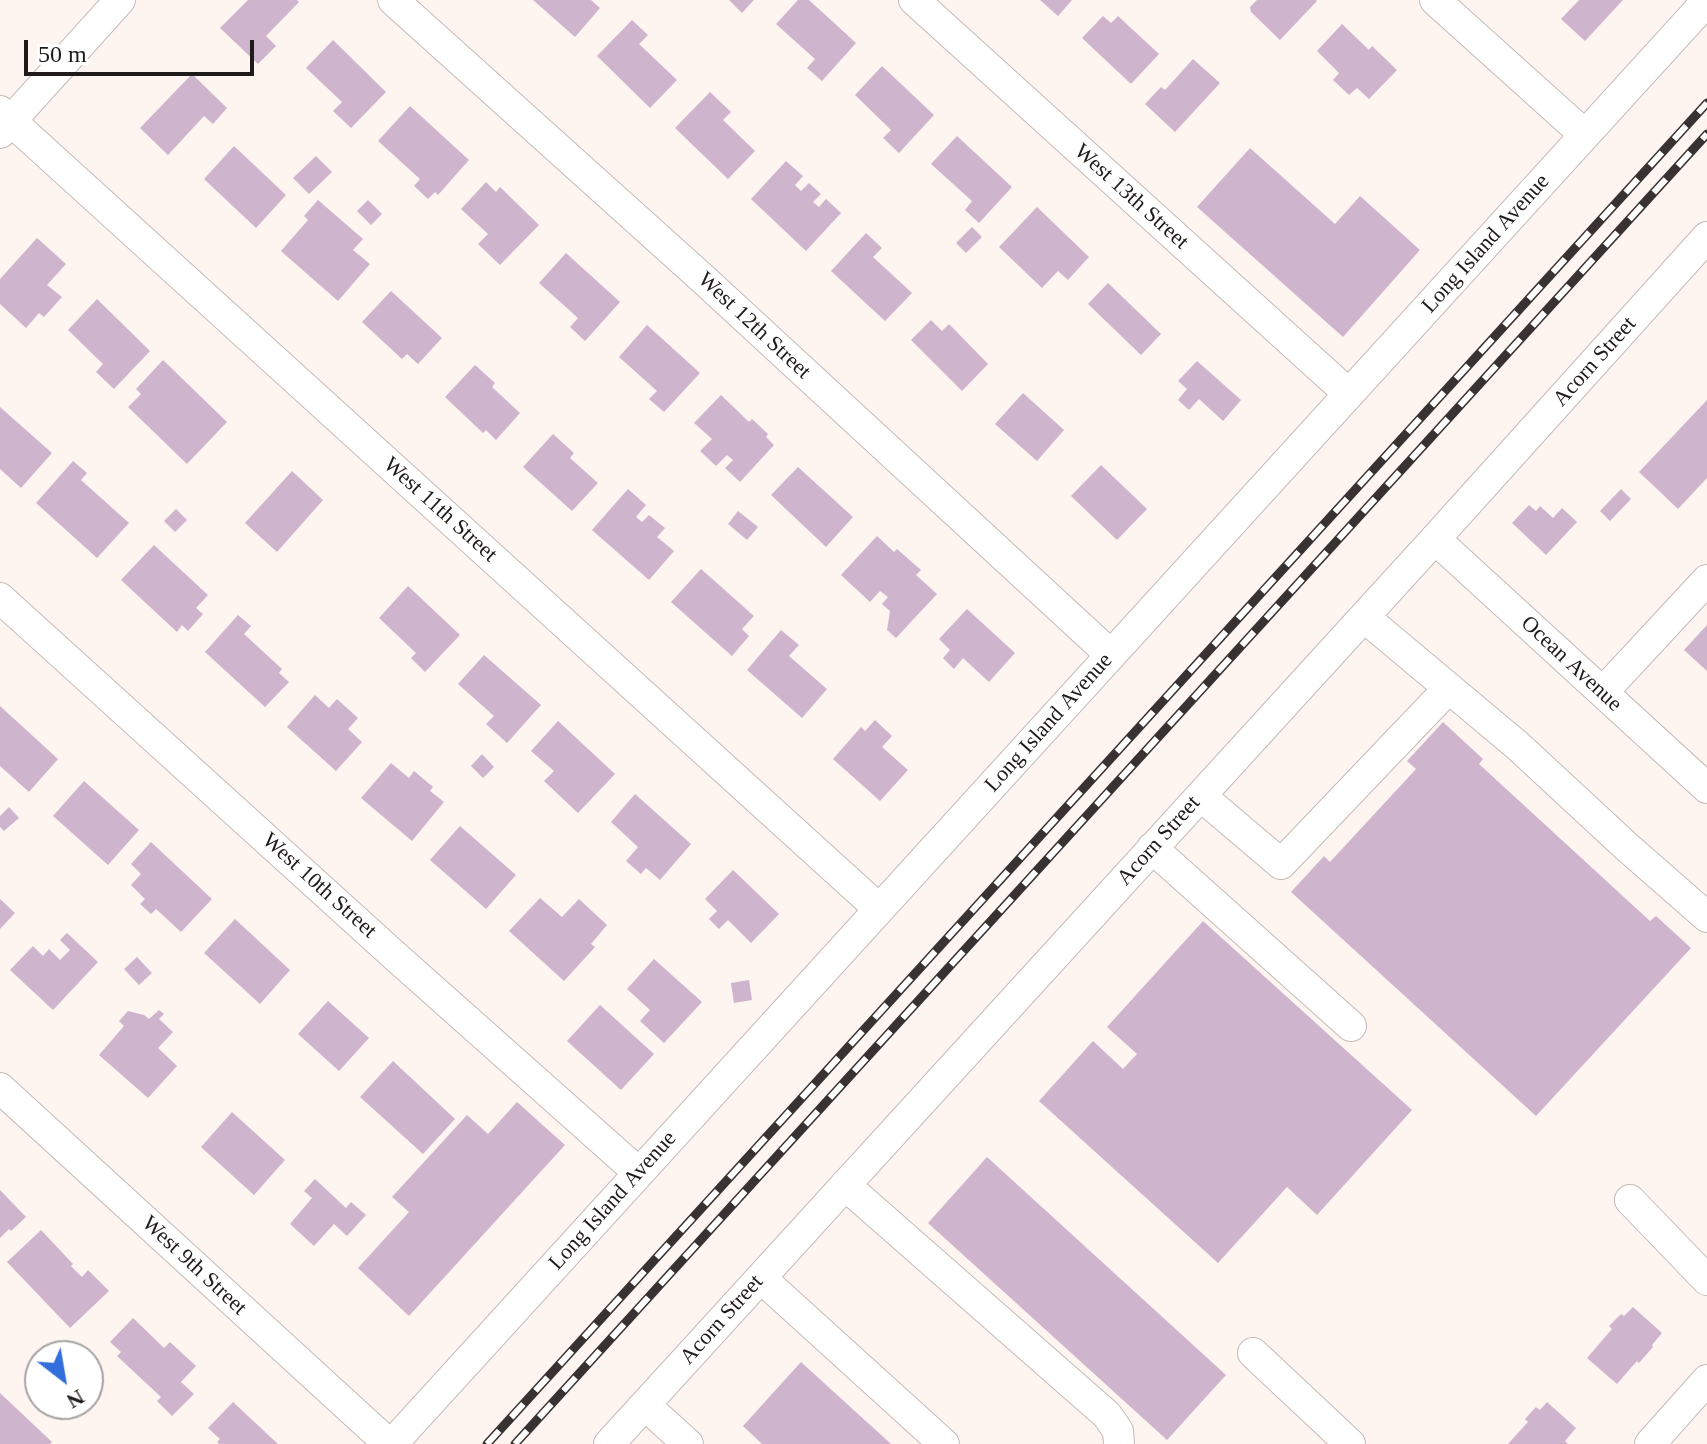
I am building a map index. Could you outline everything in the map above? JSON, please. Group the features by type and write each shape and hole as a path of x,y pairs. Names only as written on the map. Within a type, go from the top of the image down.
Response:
{"street":[{"path":"4,122 120,0"},
{"name":"West 12th Street","path":"393,0 702,278 1111,655"},
{"name":"West 13th Street","path":"914,0 1349,394"},
{"path":"1435,0 1585,135"},
{"name":"Long Island Avenue","path":"390,1444 1707,1"},
{"name":"West 11th Street","path":"4,122 879,909"},
{"name":"Acorn Street","path":"609,1444 1435,539 1696,270 1707,237"},
{"name":"Ocean Avenue","path":"1435,539 1707,788"},
{"path":"1603,692 1707,580"},
{"name":"West 10th Street","path":"0,598 639,1173"},
{"path":"1364,617 1518,746 1707,917"},
{"path":"1201,796 1281,864 1449,688"},
{"path":"1152,848 1351,1026"},
{"name":"West 9th Street","path":"0,1088 390,1444"},
{"path":"845,1185 1107,1415 1118,1431 1119,1444"},
{"path":"1630,1200 1707,1280"},
{"path":"761,1278 944,1444"},
{"path":"1253,1353 1350,1444"},
{"path":"1650,1444 1707,1380"},
{"path":"645,1405 688,1444"}],"building":[{"path":"248,0 299,2 266,36 276,46 258,64 220,28"},
{"path":"533,0 591,0 600,8 575,37"},
{"path":"729,0 754,0 742,13"},
{"path":"798,0 809,0 856,43 822,81 807,68 815,59 776,24"},
{"path":"1040,0 1072,0 1058,16"},
{"path":"1257,0 1317,1 1280,40 1251,12 1250,7"},
{"path":"1579,0 1623,0 1585,41 1561,19"},
{"path":"1103,16 1111,23 1118,16 1159,54 1131,84 1082,38"},
{"path":"632,20 648,35 639,44 677,80 650,108 597,56"},
{"path":"1342,24 1369,50 1372,46 1397,70 1369,99 1357,88 1349,95 1333,80 1339,73 1317,51"},
{"path":"333,40 386,92 351,128 333,111 342,102 306,68"},
{"path":"1193,59 1220,83 1175,132 1145,104 1161,87 1165,90"},
{"path":"882,66 934,115 899,153 883,138 891,130 855,95"},
{"path":"192,74 227,108 213,124 204,116 168,155 140,128"},
{"path":"710,92 731,112 723,120 755,151 728,179 675,128"},
{"path":"410,106 469,160 438,195 435,192 428,199 414,186 420,179 378,141"},
{"path":"957,136 1012,187 979,223 965,210 972,201 931,164"},
{"path":"234,146 286,195 256,228 204,179"},
{"path":"1250,148 1335,224 1360,196 1420,250 1343,337 1197,207"},
{"path":"316,156 332,172 309,194 293,178"},
{"path":"786,161 803,176 795,185 801,191 809,183 821,194 813,202 819,207 826,199 841,213 806,251 751,199"},
{"path":"486,182 496,192 500,187 539,225 500,265 478,244 488,234 461,209"},
{"path":"318,200 363,239 353,250 370,264 338,301 281,251 308,220 304,216"},
{"path":"368,200 382,214 371,225 357,211"},
{"path":"1037,207 1089,257 1068,280 1058,271 1042,288 999,247"},
{"path":"972,227 982,237 966,253 956,243"},
{"path":"866,233 882,248 873,257 912,293 885,321 831,271"},
{"path":"37,238 66,264 47,285 62,297 44,317 39,313 26,328 0,304 0,279"},
{"path":"566,253 620,302 585,341 570,327 578,318 539,283"},
{"path":"1108,283 1161,334 1141,355 1088,304"},
{"path":"391,291 442,338 418,364 407,354 402,359 362,322"},
{"path":"97,299 150,351 114,389 96,372 103,364 68,330"},
{"path":"931,320 942,331 949,324 988,364 962,391 911,340"},
{"path":"647,325 700,373 664,412 649,399 657,391 619,357"},
{"path":"163,360 227,422 187,464 128,407 141,394 136,389"},
{"path":"1197,361 1241,400 1223,421 1199,399 1189,410 1178,400 1187,389 1178,381"},
{"path":"475,365 495,383 492,387 520,413 496,440 486,430 483,433 445,397"},
{"path":"1023,393 1064,430 1037,461 995,424"},
{"path":"721,395 749,422 752,419 768,434 766,437 774,445 740,482 725,468 733,460 727,455 716,466 700,451 712,439 694,423"},
{"path":"1707,400 1707,478 1678,509 1639,472"},
{"path":"0,407 52,453 21,488 0,469"},
{"path":"553,434 574,453 570,458 598,483 572,511 523,467"},
{"path":"73,461 87,473 81,480 129,523 97,558 36,503"},
{"path":"1101,465 1147,509 1117,540 1071,496"},
{"path":"798,467 853,517 826,547 771,495"},
{"path":"292,471 323,500 277,552 245,523"},
{"path":"628,489 646,505 636,517 642,522 649,515 665,528 657,537 674,551 649,580 592,530"},
{"path":"1621,489 1631,499 1610,521 1600,511"},
{"path":"1529,505 1536,511 1540,506 1553,518 1562,508 1577,522 1546,555 1512,523"},
{"path":"176,509 187,520 175,532 164,521"},
{"path":"738,511 758,527 747,540 728,524"},
{"path":"877,536 921,570 916,575 937,594 896,638 887,630 890,611 882,604 888,597 880,591 870,602 841,575"},
{"path":"154,545 208,595 196,608 203,614 188,631 182,625 177,632 121,580"},
{"path":"701,569 754,616 742,629 749,636 732,656 671,602"},
{"path":"408,586 460,635 425,672 411,658 416,653 379,618"},
{"path":"967,609 1015,653 989,682 963,658 954,669 943,658 950,650 939,639"},
{"path":"238,615 251,626 244,634 282,669 279,673 289,682 265,707 205,652"},
{"path":"1707,625 1707,671 1684,650"},
{"path":"781,630 799,645 789,656 827,689 802,718 747,670"},
{"path":"484,655 541,705 507,743 486,724 494,716 458,684"},
{"path":"315,695 329,708 337,699 358,718 348,729 362,742 336,771 287,727"},
{"path":"0,706 58,759 29,792 0,766"},
{"path":"875,720 892,736 882,747 908,770 880,801 833,759 861,727 865,731"},
{"path":"558,721 615,774 578,813 544,781 554,771 531,751"},
{"path":"1443,722 1483,759 1479,764 1650,921 1656,916 1691,948 1536,1116 1291,892 1324,856 1330,862 1416,769 1407,761"},
{"path":"482,754 494,767 483,778 471,766"},
{"path":"391,763 409,778 414,771 433,787 430,791 444,802 412,841 361,798"},
{"path":"84,781 139,830 108,865 53,816"},
{"path":"635,794 691,844 660,880 646,868 641,874 626,861 638,847 611,822"},
{"path":"9,807 19,818 4,831 0,827 0,816"},
{"path":"460,826 516,875 486,909 430,860"},
{"path":"151,842 212,899 181,932 156,909 151,914 140,904 145,899 131,885 141,874 131,864"},
{"path":"733,870 779,914 751,943 728,920 719,929 709,919 717,911 705,899"},
{"path":"540,898 562,917 579,899 607,925 591,944 595,947 564,981 509,931"},
{"path":"0,899 15,913 0,929"},
{"path":"235,919 290,970 260,1004 204,953"},
{"path":"1203,921 1412,1110 1317,1215 1287,1187 1218,1263 1039,1101 1093,1041 1123,1069 1137,1054 1107,1027"},
{"path":"67,933 98,962 53,1010 10,970 33,946 43,956 49,949 60,960 70,950 60,940"},
{"path":"137,957 152,973 139,985 124,969"},
{"path":"654,959 702,1002 664,1043 640,1021 650,1010 627,989"},
{"path":"749,980 752,1000 734,1003 731,983"},
{"path":"328,1001 369,1038 339,1071 298,1034"},
{"path":"600,1005 654,1054 621,1090 567,1041"},
{"path":"159,1010 164,1014 159,1019 173,1032 158,1048 177,1066 148,1098 99,1055 124,1026 119,1021 128,1011 149,1019"},
{"path":"393,1061 455,1119 423,1154 360,1097"},
{"path":"517,1102 565,1145 409,1316 358,1268 409,1212 392,1197 467,1115 488,1134"},
{"path":"232,1112 285,1160 254,1195 201,1147"},
{"path":"987,1157 1226,1375 1167,1440 928,1223"},
{"path":"315,1179 346,1208 351,1202 366,1215 347,1236 334,1224 314,1246 290,1224 312,1198 304,1191"},
{"path":"0,1190 26,1217 0,1238"},
{"path":"41,1230 82,1277 88,1270 109,1291 70,1328 7,1262"},
{"path":"1633,1307 1662,1333 1639,1363 1637,1361 1617,1384 1587,1358 1612,1329 1609,1326"},
{"path":"133,1318 164,1348 170,1342 196,1366 181,1382 194,1394 172,1416 157,1401 161,1397 117,1356 121,1352 110,1342"},
{"path":"801,1362 891,1444 762,1444 743,1426"},
{"path":"0,1393 24,1416 24,1420 29,1420 52,1442 50,1444 0,1444"},
{"path":"233,1402 278,1444 219,1444 220,1439 208,1428"},
{"path":"1547,1402 1576,1428 1565,1441 1568,1444 1508,1444 1528,1422 1525,1419 1536,1407 1540,1410"}],"railway":[{"path":"487,1444 1707,103"},
{"path":"515,1444 1707,134"}]}
